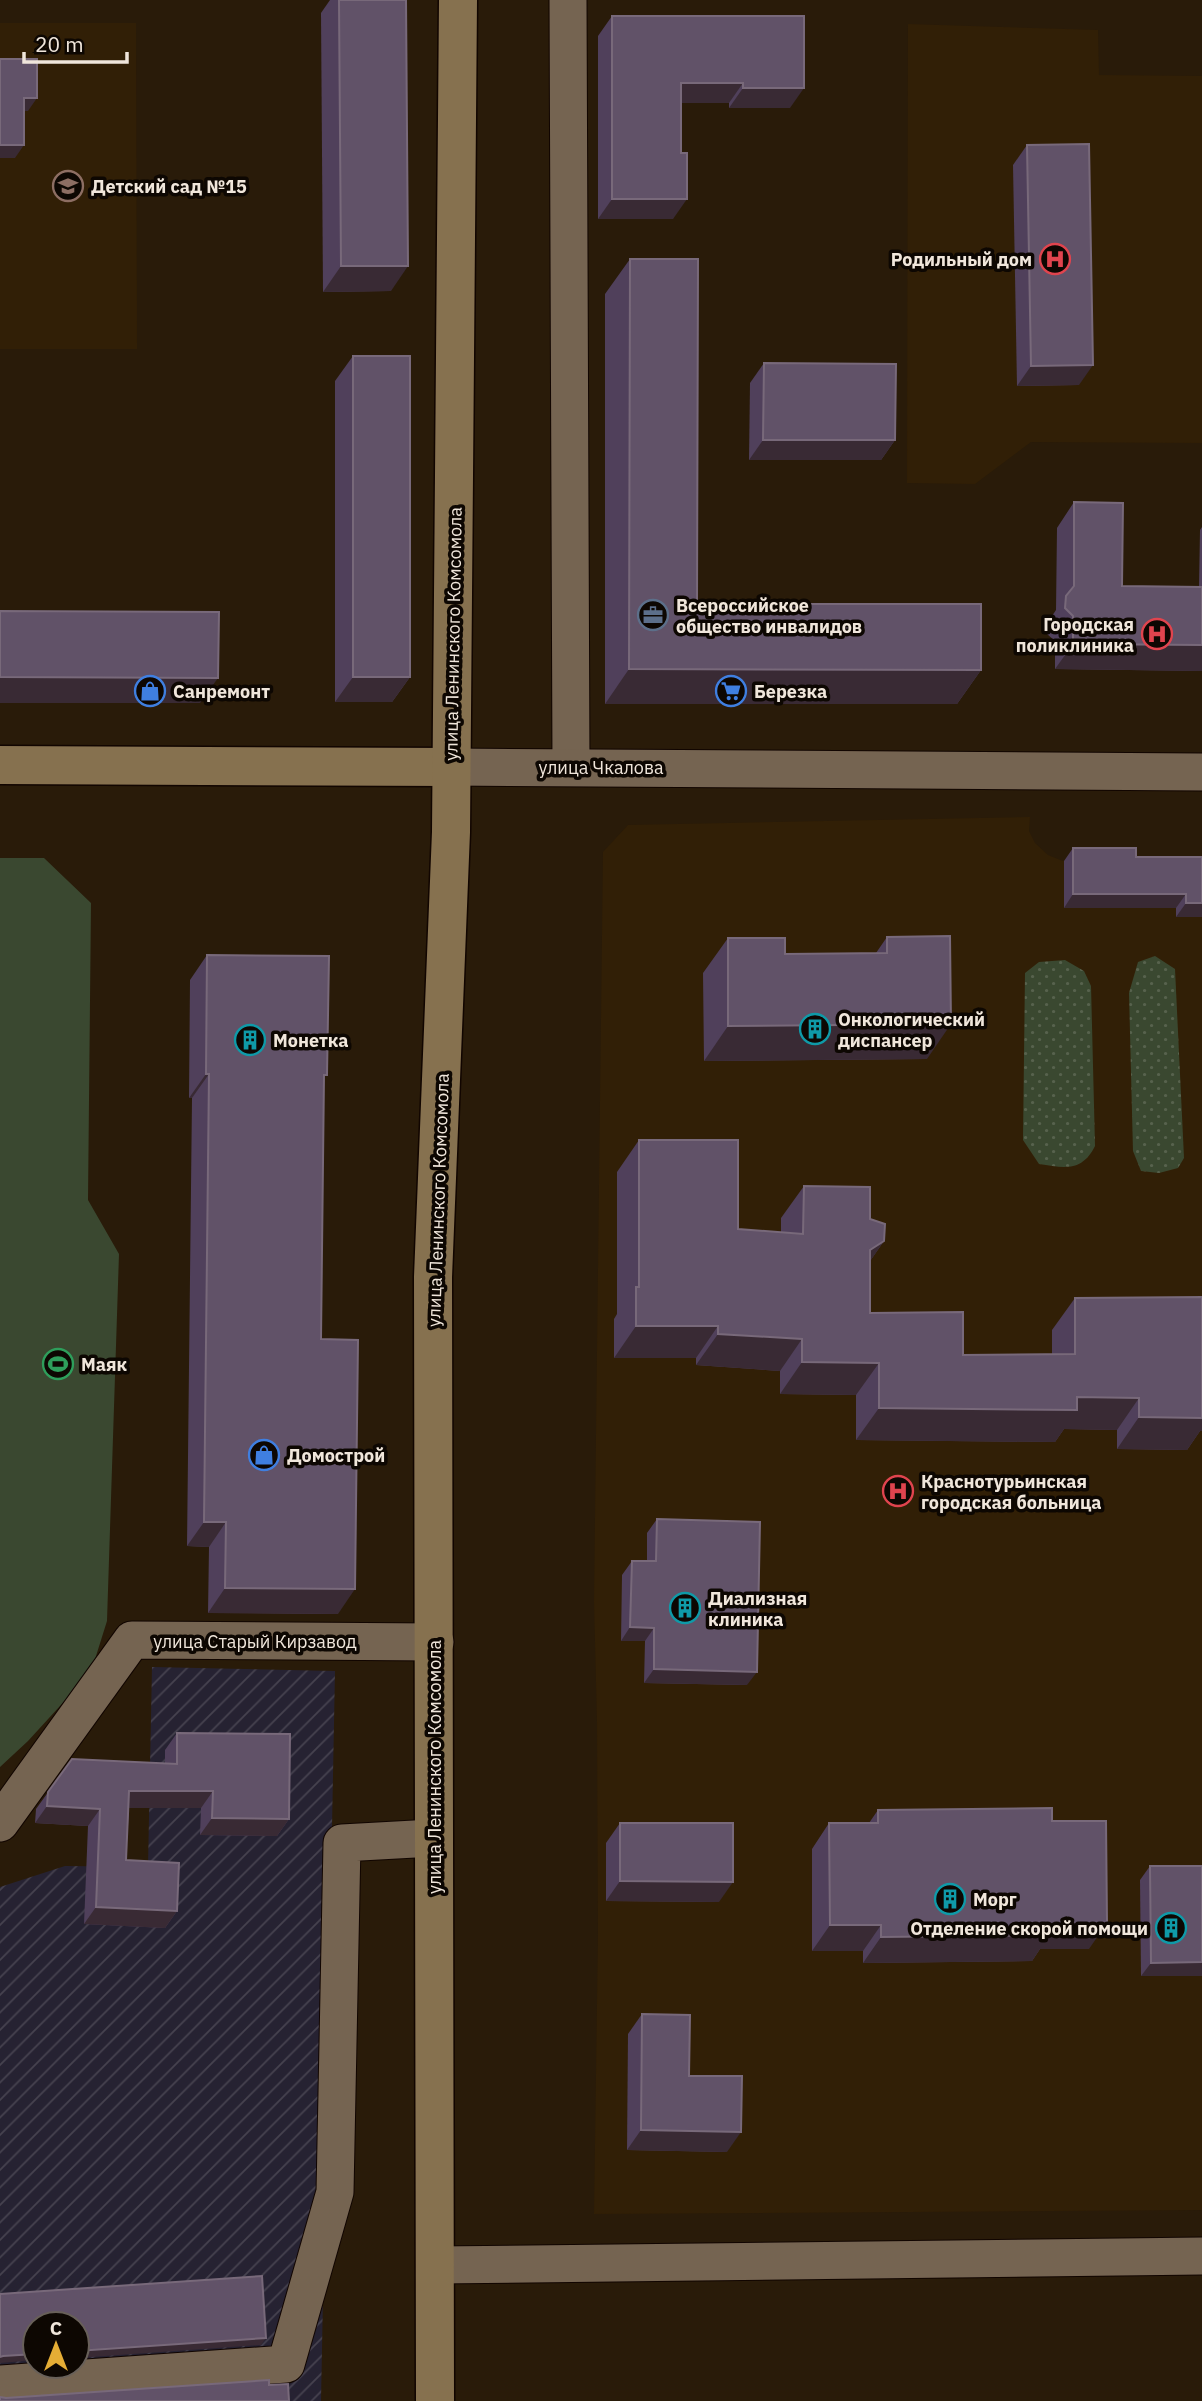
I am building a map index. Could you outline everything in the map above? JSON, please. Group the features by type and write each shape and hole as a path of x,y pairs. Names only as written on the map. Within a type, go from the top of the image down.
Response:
{"main road":[{"name":"улица Ленинского Комсомола","path":"435,2401 433,1278 451,832 458,0"},
{"name":"улица Чкалова","path":"0,765 452,767"}],"street":[{"path":"568,0 571,766"},
{"name":"улица Чкалова","path":"452,767 1202,772"},
{"name":"улица Старый Кирзавод","path":"0,1823 132,1640 435,1642"},
{"path":"0,2384 286,2364 335,2192 342,1843 433,1838"},
{"path":"436,2265 1202,2256"}],"shaded area":[{"name":"Детский сад №15","path":"0,23 136,23 137,349 0,349"},
{"name":"Родильный дом","path":"908,24 1098,30 1099,75 1202,76 1202,443 1031,442 975,484 907,483"},
{"name":"Краснотурьинская городская больница","path":"1030,817 1029,831 1035,843 1048,855 1063,861 1126,861 1202,871 1202,2210 594,2214 598,1935 594,1602 603,852 628,825"},
{"path":"152,1667 335,1671 321,2401 0,2401 0,1887 65,1866 148,1867"}],"green space":[{"name":"Маяк","path":"0,858 44,858 91,903 88,1200 119,1254 107,1621 91,1672 28,1741 0,1767"},
{"path":"1155,956 1175,969 1184,1158 1178,1168 1159,1173 1141,1171 1133,1151 1129,993 1138,962"},
{"path":"1065,960 1084,971 1091,986 1095,1146 1084,1160 1065,1167 1039,1164 1023,1140 1025,973 1039,962"}],"building":[{"path":"339,0 406,0 408,266 341,266"},
{"path":"612,16 804,16 804,88 743,88 743,83 681,83 681,153 687,153 687,199 612,199"},
{"path":"0,59 37,59 37,98 24,98 24,145 0,145"},
{"path":"1089,144 1093,365 1031,366 1027,145"},
{"path":"630,259 698,259 697,604 981,604 981,670 629,669"},
{"path":"353,356 410,356 410,677 353,677"},
{"path":"764,363 896,364 895,440 763,440"},
{"path":"1074,502 1123,503 1122,586 1202,587 1202,645 1073,644 1073,616 1065,608 1066,596 1074,586"},
{"path":"0,611 219,612 218,678 0,677"},
{"path":"1073,848 1136,848 1136,857 1202,857 1202,903 1186,903 1186,894 1073,894"},
{"path":"950,936 951,1024 728,1026 728,938 785,938 785,954 887,953 887,937"},
{"name":"Домострой","path":"207,955 329,956 327,1075 324,1075 321,1339 358,1340 355,1589 225,1588 226,1522 204,1522 209,1074 206,1074"},
{"path":"639,1140 738,1140 738,1229 803,1234 804,1186 870,1187 870,1219 885,1224 884,1241 870,1250 870,1313 963,1312 963,1355 1075,1354 1075,1298 1202,1297 1202,1418 1139,1417 1139,1398 1077,1397 1077,1410 879,1408 879,1363 802,1362 802,1339 718,1334 718,1326 636,1326 636,1287 639,1287"},
{"name":"Диализная клиника","path":"657,1519 760,1522 757,1672 654,1669 654,1628 630,1627 632,1561 656,1561"},
{"path":"177,1733 290,1734 289,1819 212,1818 213,1791 129,1791 126,1860 179,1863 177,1911 96,1907 100,1809 47,1806 48,1792 72,1759 177,1764"},
{"name":"Морг","path":"1052,1808 1052,1821 1106,1821 1107,1923 1050,1924 1050,1935 881,1937 881,1925 830,1925 829,1823 878,1823 878,1810"},
{"path":"620,1823 733,1823 733,1882 620,1881"},
{"name":"Отделение скорой помощи","path":"1150,1866 1202,1866 1202,1962 1151,1963"},
{"path":"642,2014 690,2015 689,2076 742,2076 741,2132 641,2130"},
{"path":"262,2276 266,2338 91,2350 91,2310 21,2310 21,2355 0,2357 0,2294"},
{"path":"269,2380 269,2385 288,2384 289,2401 0,2401 0,2397"}],"place":[{"name":"Детский сад №15","path":"68,186"},
{"name":"Родильный дом","path":"1055,259"},
{"name":"Всероссийское общество инвалидов","path":"653,615"},
{"name":"Городская поликлиника","path":"1157,634"},
{"name":"Санремонт","path":"150,691"},
{"name":"Березка","path":"731,691"},
{"name":"Онкологический диспансер","path":"815,1029"},
{"name":"Монетка","path":"250,1040"},
{"name":"Маяк","path":"58,1364"},
{"name":"Домострой","path":"264,1455"},
{"name":"Краснотурьинская городская больница","path":"898,1491"},
{"name":"Диализная клиника","path":"685,1608"},
{"name":"Морг","path":"950,1899"},
{"name":"Отделение скорой помощи","path":"1171,1928"}]}
